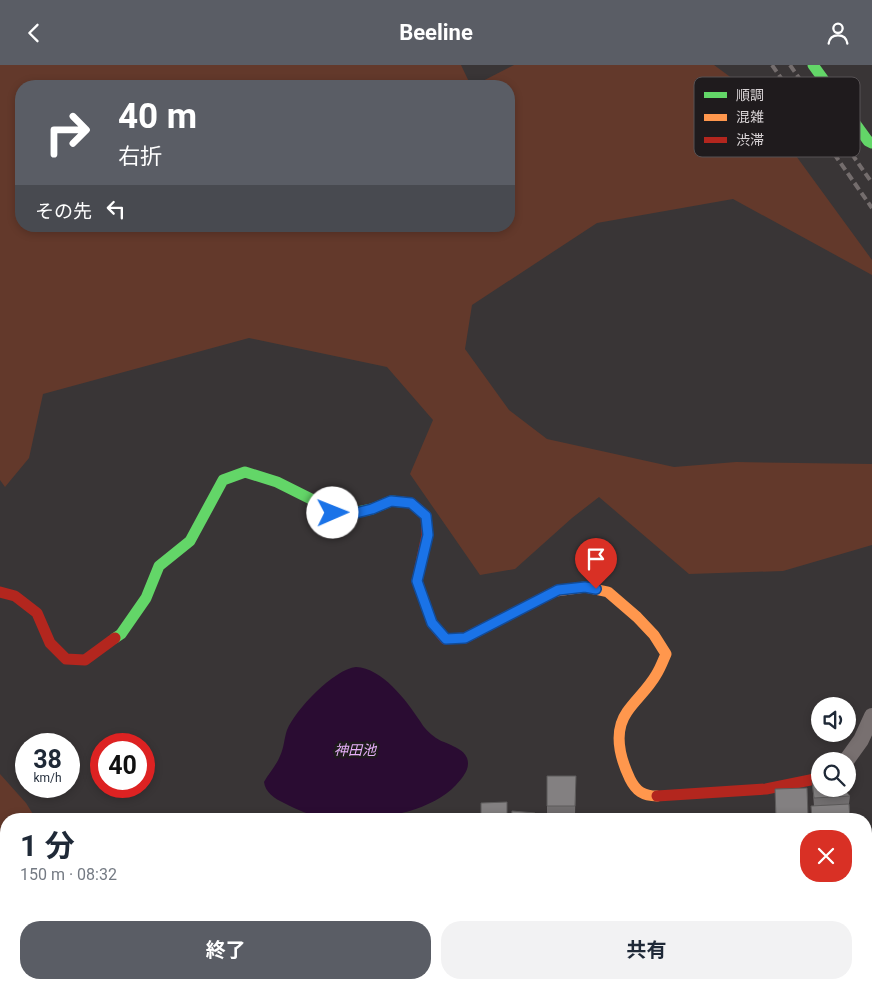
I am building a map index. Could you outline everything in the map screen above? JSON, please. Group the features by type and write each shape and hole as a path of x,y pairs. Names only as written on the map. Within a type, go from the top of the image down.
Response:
{"street":[{"path":"813,65 821,77"},
{"path":"860,130 868,141 872,143"},
{"path":"0,592 15,596 37,613 50,643 66,659 85,660 121,634 146,598 159,566 190,541 223,480 245,472 277,482 311,499 333,513 348,515 372,509 391,501 411,503 426,516 428,535 417,581 432,623 446,639 465,638 558,590 585,587 608,592 637,617 654,635 666,654 656,676 626,713 619,730 620,757 633,784 640,793 650,796 766,789 811,780"},
{"path":"852,752 872,716"}],"shaded area":[{"path":"0,65 461,65 468,80 15,80 15,232 515,232 515,80 485,80 514,65 714,65 730,77 694,77 694,157 797,157 872,260 872,275 733,199 597,223 472,305 465,349 509,410 547,439 674,467 736,462 872,464 872,545 783,571 689,574 599,497 572,518 515,569 480,575 410,474 433,420 387,367 249,338 43,394 29,458 5,487 0,480"},
{"path":"0,774 15,791 15,798 22,798 32,813 0,813"}],"water":[{"name":"神田池","path":"356,667 366,669 384,679 400,695 429,732 465,754 468,766 456,785 429,804 402,813 307,813 271,795 266,789 264,782 278,760 291,722 316,692 347,669"}],"building":[{"path":"547,776 576,776 575,806 547,806"},
{"path":"807,788 808,813 776,813 775,789"},
{"path":"507,802 507,813 481,813 481,803"},
{"path":"849,804 850,813 812,813 811,806"},
{"path":"512,811 535,813 512,813"}],"railway":[{"path":"772,65 780,77"},
{"path":"790,65 798,77"},
{"path":"836,157 872,208"},
{"path":"854,157 872,183"}],"traffic: fast":[{"path":"813,65 822,77"},
{"path":"860,130 868,141 872,143"},
{"path":"115,638 121,634 146,598 159,566 190,541 223,480 245,472 277,482 311,499 333,513 348,514 372,509 391,501 402,502"}],"traffic: slow":[{"path":"556,591 585,587 608,592 637,617 654,635 666,654 653,680 627,712 620,728 619,736 623,762 632,783 637,790 644,794 657,796"}],"traffic: jam":[{"path":"402,502 411,503 426,516 427,535 417,581 432,623 445,639 465,638 556,591"},
{"path":"0,592 15,596 37,613 50,643 66,659 85,660 115,638"},
{"path":"657,796 766,789 811,780"}],"route":[{"path":"333,513 348,515 372,509 391,501 411,503 426,516 428,535 417,581 432,623 446,639 465,638 558,590 585,587 596,589"}]}
